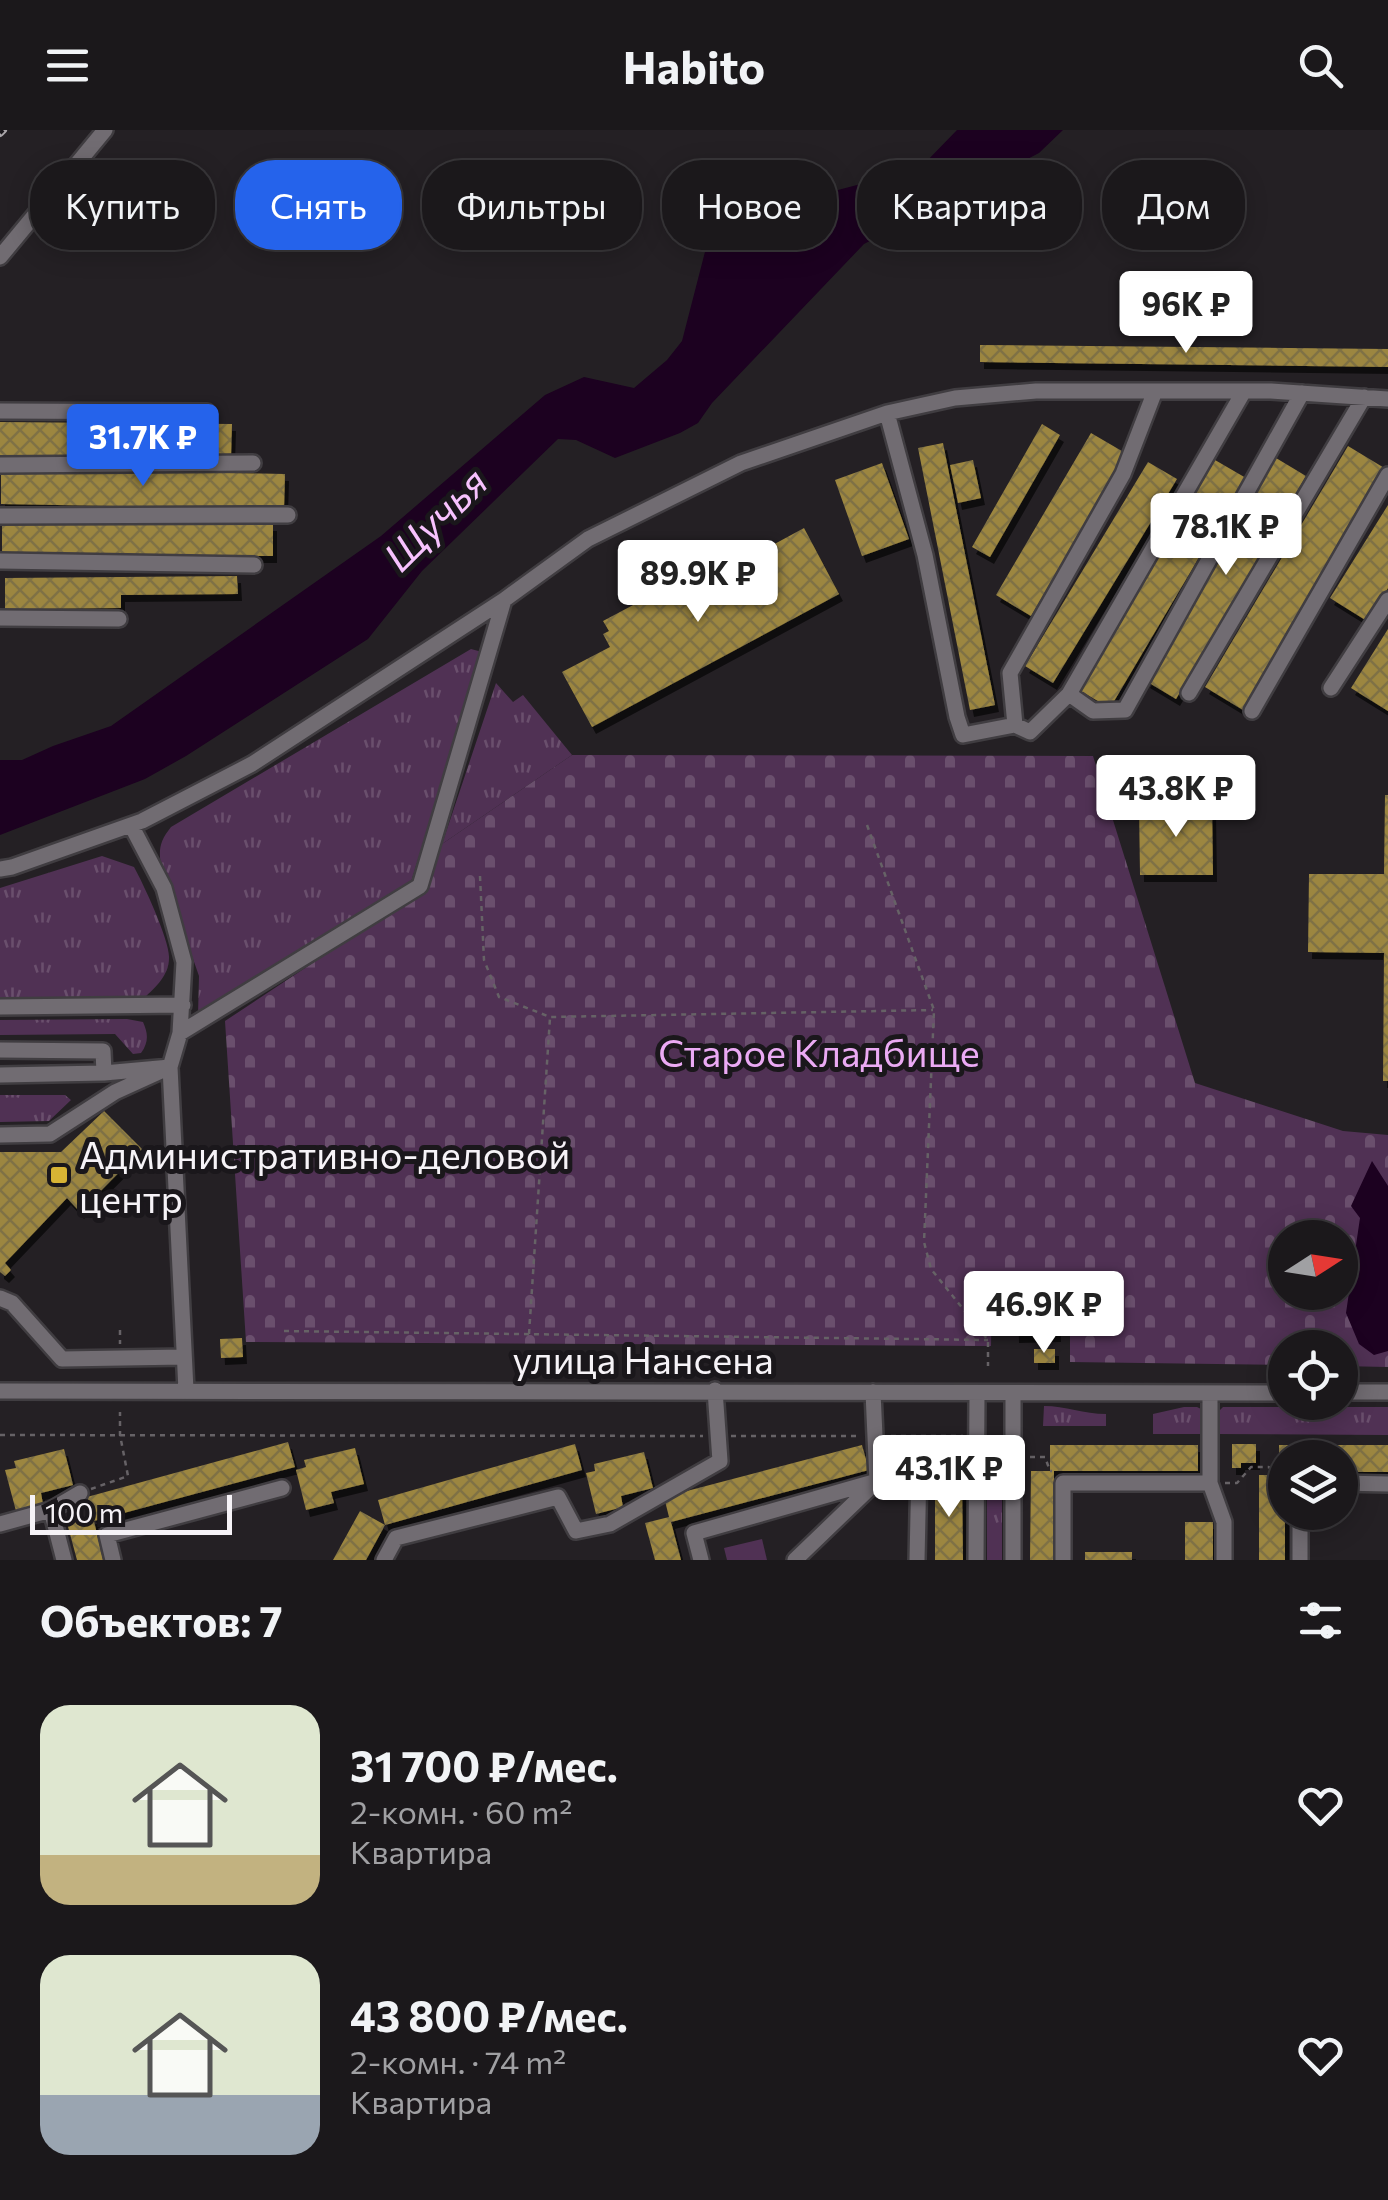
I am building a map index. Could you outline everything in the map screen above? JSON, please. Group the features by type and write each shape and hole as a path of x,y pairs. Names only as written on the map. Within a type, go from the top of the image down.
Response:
{"street":[{"path":"0,257 104,130"},
{"path":"1015,725 1010,673 1123,474 1155,391"},
{"path":"887,413 926,555 963,735 1015,725 1030,732 1069,694 1244,391"},
{"path":"0,869 131,825 252,764 504,600 588,539 742,463 887,413 955,398 1020,392 1244,391 1388,398"},
{"path":"1069,694 1094,711 1126,710 1302,393"},
{"path":"1189,693 1364,397"},
{"path":"0,411 207,412"},
{"path":"0,465 253,463"},
{"path":"1252,711 1388,475"},
{"path":"0,516 288,515"},
{"path":"0,561 254,565"},
{"path":"180,1033 420,886 504,600"},
{"path":"1332,688 1388,600"},
{"path":"0,618 119,619"},
{"path":"131,825 164,888 184,962 180,1033 170,1067 186,1390"},
{"path":"0,1006 183,1004"},
{"path":"0,1050 104,1051 104,1073"},
{"path":"0,1075 170,1067"},
{"path":"0,1135 50,1134 116,1092 170,1067"},
{"path":"0,1298 12,1303 62,1359 184,1357"},
{"path":"384,1560 396,1538 558,1497 576,1532 610,1524 720,1461 714,1390"},
{"name":"улица Нансена","path":"0,1391 1268,1392"},
{"path":"795,1560 877,1481 873,1392"},
{"path":"976,1560 972,1443 977,1392"},
{"path":"1013,1392 1013,1560"},
{"path":"1210,1392 1210,1483 1224,1522 1224,1560"},
{"path":"1358,1392 1388,1392"},
{"path":"701,1560 694,1533 919,1468 972,1443"},
{"path":"917,1560 919,1468"},
{"path":"1063,1560 1063,1483 1210,1483"},
{"path":"1358,1484 1388,1484"},
{"path":"113,1560 107,1535 282,1488"},
{"path":"0,1524 51,1510 80,1494"},
{"path":"51,1510 64,1560"},
{"path":"1300,1530 1300,1560"}],"path":[{"path":"867,826 934,1010 924,1242 931,1269 988,1340 988,1366"},
{"path":"480,876 484,960 499,996 550,1017 934,1010"},
{"path":"529,1334 550,1017"},
{"path":"284,1331 988,1340"},
{"path":"80,1494 128,1476 120,1412"},
{"path":"0,1435 875,1436 972,1443"},
{"path":"1025,1457 1045,1457 1050,1471 1063,1483"},
{"path":"1210,1483 1236,1483 1251,1467 1268,1467"}],"green space":[{"path":"471,649 482,652 411,882 198,1016 199,976 161,863 162,842 171,827"},
{"path":"496,683 513,702 523,695 572,755 442,844"},
{"name":"Старое Кладбище","path":"572,755 1093,756 1195,1083 1343,1131 1388,1135 1388,1367 1358,1366 1358,1330 1268,1330 1268,1365 1070,1362 1070,1291 992,1290 991,1346 246,1342 225,1021 426,888 442,844"},
{"path":"102,856 134,867 168,950 167,970 161,980 144,998 0,999 0,888"},
{"path":"0,1020 143,1022 145,1026 146,1041 141,1053 133,1054 115,1034 0,1035"},
{"path":"0,1095 65,1095 71,1100 49,1121 0,1122"},
{"path":"1044,1406 1106,1414 1106,1426 1043,1426"},
{"path":"1184,1407 1201,1409 1204,1434 1153,1434 1153,1414"},
{"path":"1223,1407 1268,1407 1268,1420 1358,1420 1358,1407 1388,1407 1388,1435 1216,1434 1216,1414"},
{"path":"995,1443 1002,1449 1002,1560 987,1560 987,1449"},
{"path":"762,1539 767,1560 727,1560 724,1548"}],"water":[{"path":"957,130 1063,130 1026,160 928,160"},
{"name":"Щучья","path":"857,185 858,250 712,403 698,423 615,458 576,440 558,439 422,571 368,639 145,779 0,835 0,760 22,760 111,726 381,536 545,395 584,377 634,388 667,360 682,341 705,250 837,250 837,190"},
{"path":"1372,1161 1388,1186 1388,1351 1374,1355 1359,1344 1358,1330 1353,1330 1346,1313 1358,1310 1360,1218 1351,1206"}],"building":[{"path":"980,345 1388,349 1388,367 980,362"},
{"path":"0,422 232,424 231,457 0,455"},
{"path":"1042,424 1060,435 990,557 972,547"},
{"path":"1091,433 1127,454 1031,616 996,595"},
{"path":"943,443 995,705 970,710 918,448"},
{"path":"1348,446 1386,469 1243,710 1205,687"},
{"path":"1276,458 1306,476 1176,699 1146,681"},
{"path":"973,460 981,498 958,503 950,465"},
{"path":"1215,460 1246,478 1110,708 1079,690"},
{"path":"1148,462 1177,479 1053,683 1025,666"},
{"path":"882,463 909,539 862,556 835,480"},
{"path":"1,469 285,474 284,509 1,504"},
{"path":"1388,505 1388,588 1367,621 1330,598"},
{"path":"2,524 273,524 273,556 2,556"},
{"path":"804,528 839,594 592,727 562,672 610,647 603,634 609,631 603,621 701,569 708,580"},
{"path":"237,576 238,594 121,595 121,608 5,609 5,578"},
{"path":"1388,629 1388,711 1351,688"},
{"path":"1385,795 1388,1081 1383,1081 1384,953 1308,952 1309,874 1384,874"},
{"path":"1139,805 1212,805 1213,875 1140,875"},
{"name":"Административно-деловой центр","path":"104,1111 142,1149 80,1212 67,1198 5,1263 11,1270 5,1276 0,1272 0,1152 61,1152"},
{"path":"1056,1303 1057,1335 1015,1336 1014,1304"},
{"path":"242,1338 243,1357 221,1358 220,1339"},
{"path":"1034,1349 1055,1349 1055,1363 1034,1363"},
{"path":"288,1442 295,1467 94,1521 103,1560 77,1560 67,1523 93,1517 87,1497"},
{"path":"575,1444 582,1470 385,1525 378,1500"},
{"path":"1232,1444 1256,1444 1256,1463 1241,1463 1241,1468 1232,1468"},
{"path":"862,1445 869,1470 671,1522 681,1560 655,1560 645,1523 669,1517 664,1497"},
{"path":"1050,1445 1198,1445 1198,1471 1054,1471 1054,1560 1030,1560 1031,1471 1050,1471"},
{"path":"1358,1445 1388,1445 1388,1472 1358,1472"},
{"path":"355,1448 364,1484 331,1492 334,1503 306,1510 296,1470 306,1467 304,1460"},
{"path":"64,1449 73,1485 41,1493 43,1504 16,1511 5,1470 16,1468 14,1461"},
{"path":"644,1452 653,1488 621,1496 623,1507 596,1514 586,1473 595,1471 594,1464"},
{"path":"1259,1475 1268,1475 1268,1530 1285,1530 1285,1560 1259,1560"},
{"path":"935,1479 962,1479 963,1560 935,1560"},
{"path":"360,1511 385,1525 366,1560 333,1560"},
{"path":"1185,1522 1213,1522 1213,1560 1185,1560"},
{"path":"1085,1552 1132,1552 1132,1560 1085,1560"}],"railway":[{"path":"0,133 3,130"}],"place":[{"name":"Административно-деловой центр","path":"59,1175"}]}
